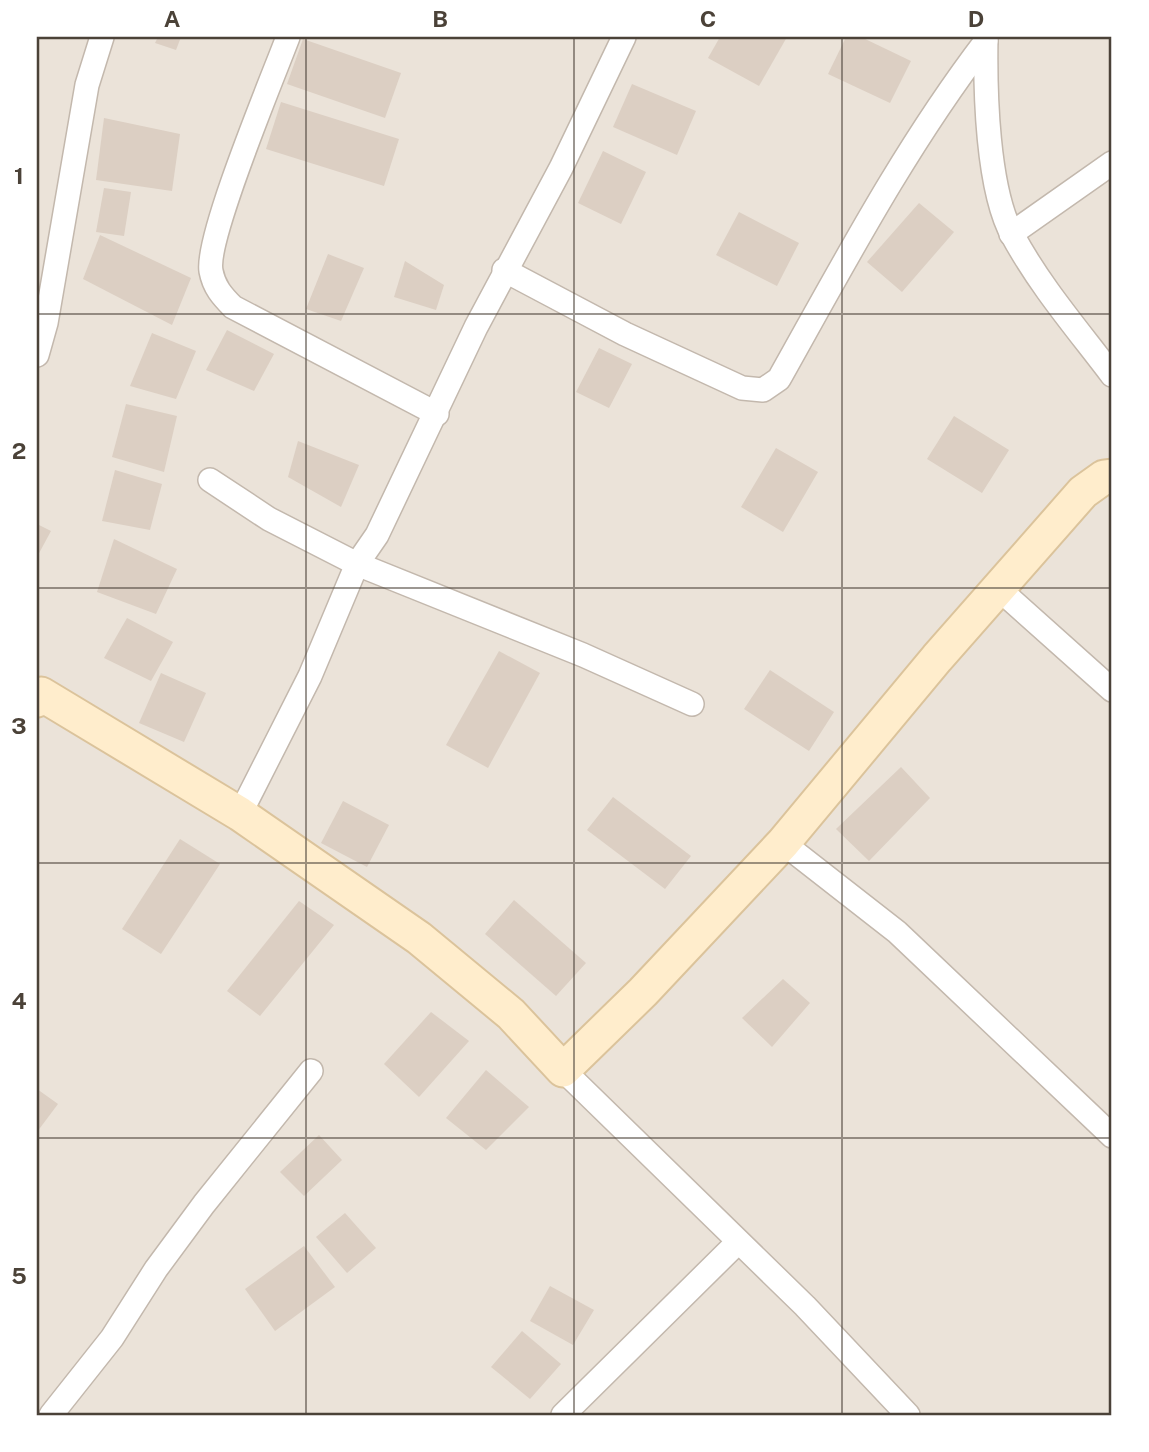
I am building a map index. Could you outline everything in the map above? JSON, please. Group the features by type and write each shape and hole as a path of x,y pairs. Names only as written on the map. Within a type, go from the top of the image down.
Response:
{"street":[{"path":"37,355 46,323 87,85 102,37"},
{"path":"288,37 220,221 211,268 218,292 233,307 437,414"},
{"path":"240,814 310,676 357,565 377,535 504,270 561,169 624,37"},
{"path":"504,270 625,334 741,388 763,390 779,379 904,157 986,39"},
{"path":"986,39 987,101 998,196 1012,234 1047,291 1112,375"},
{"path":"1012,234 1112,163"},
{"path":"563,1070 643,992 783,843 937,658 1083,492 1104,477 1112,476"},
{"path":"210,480 269,519 357,565 583,655 692,704"},
{"path":"999,590 1112,690"},
{"path":"38,695 240,814 419,938 511,1014 563,1070 805,1306 908,1415"},
{"path":"783,843 897,932 1112,1136"},
{"path":"51,1415 111,1338 156,1269 204,1204 311,1071"},
{"path":"563,1415 738,1242"}],"shaded area":[{"path":"37,37 1112,37 1112,1415 37,1415"}],"building":[{"path":"158,37 181,37 176,50 155,43"},
{"path":"720,37 787,37 759,86 708,58"},
{"path":"846,37 861,37 911,61 890,103 828,74"},
{"path":"303,39 401,73 385,118 287,84"},
{"path":"632,84 696,111 677,155 613,127"},
{"path":"281,102 399,139 384,186 266,149"},
{"path":"104,118 180,134 172,191 96,180"},
{"path":"603,151 646,172 621,224 578,203"},
{"path":"104,188 131,192 124,236 96,232"},
{"path":"919,203 954,232 902,292 867,262"},
{"path":"739,212 799,243 777,286 716,255"},
{"path":"100,235 191,278 172,325 83,279"},
{"path":"328,254 364,268 341,321 306,309"},
{"path":"405,261 444,285 436,310 394,297"},
{"path":"227,330 274,354 254,391 206,370"},
{"path":"152,333 196,351 176,399 130,386"},
{"path":"599,348 632,364 609,408 576,392"},
{"path":"126,404 177,416 164,472 112,457"},
{"path":"954,416 1009,450 982,493 927,459"},
{"path":"298,441 359,465 341,507 288,477"},
{"path":"776,448 818,472 783,532 741,507"},
{"path":"115,470 162,484 150,530 102,521"},
{"path":"37,524 51,531 37,557"},
{"path":"114,539 177,569 156,614 97,592"},
{"path":"127,618 173,642 151,681 104,658"},
{"path":"499,651 540,673 488,768 446,745"},
{"path":"770,670 834,712 809,751 744,709"},
{"path":"161,673 206,693 184,742 139,723"},
{"path":"901,767 930,798 869,861 836,829"},
{"path":"613,797 691,856 665,889 587,830"},
{"path":"343,801 389,825 367,867 321,843"},
{"path":"180,839 220,864 161,954 122,929"},
{"path":"514,900 586,963 556,996 485,934"},
{"path":"299,901 334,925 260,1016 227,991"},
{"path":"783,979 810,1003 772,1047 742,1018"},
{"path":"431,1012 469,1041 419,1097 384,1064"},
{"path":"486,1070 529,1107 486,1150 446,1118"},
{"path":"37,1089 58,1104 37,1132"},
{"path":"319,1135 342,1160 304,1196 280,1172"},
{"path":"345,1213 376,1248 347,1273 316,1237"},
{"path":"304,1246 335,1287 275,1331 245,1289"},
{"path":"550,1286 594,1310 573,1345 530,1321"},
{"path":"522,1331 561,1364 530,1399 491,1367"}]}
